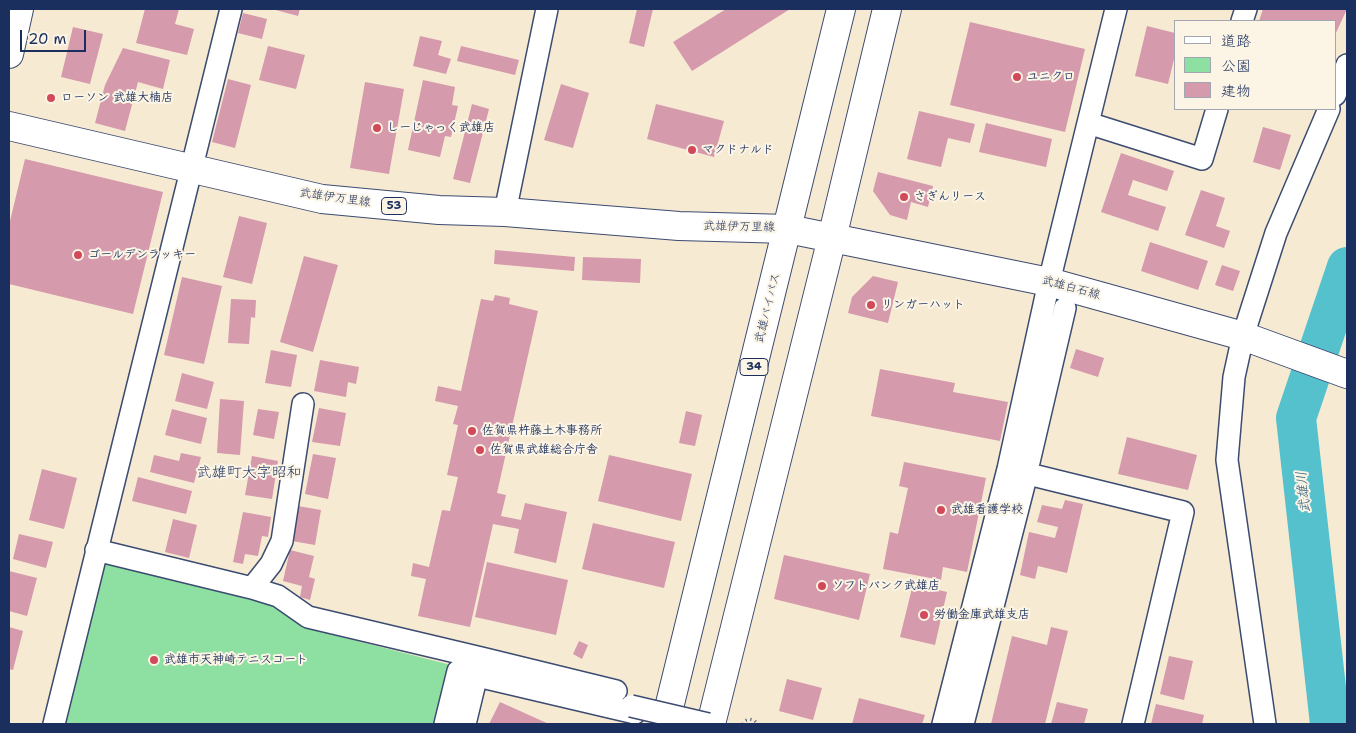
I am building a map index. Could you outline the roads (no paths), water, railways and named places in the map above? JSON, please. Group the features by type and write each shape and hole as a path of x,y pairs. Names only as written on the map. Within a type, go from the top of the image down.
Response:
{"main road":[{"path":"9,54 19,9"},
{"name":"武雄バイパス","path":"665,724 841,9"},
{"path":"710,724 832,238 887,9"},
{"name":"武雄伊万里線","path":"9,126 322,199 440,210 505,212 679,226 788,228"},
{"name":"武雄白石線","path":"788,228 1049,282 1244,337 1347,374"}],"street":[{"path":"54,724 231,9"},
{"path":"505,212 547,9"},
{"path":"943,724 1008,469 1049,282 1116,9"},
{"path":"1336,92 1347,65"},
{"path":"1088,123 1202,160 1217,110"},
{"path":"1265,724 1227,460 1234,377 1244,337 1276,233 1329,110"},
{"path":"1029,462 1064,308"},
{"path":"252,588 271,564 282,541 304,404"},
{"path":"1008,469 1183,512 1133,724"},
{"path":"963,724 1024,485"},
{"path":"96,550 278,596 308,617 478,670 627,703 710,724"},
{"path":"446,724 458,671 478,670 627,703"},
{"path":"465,724 478,670"}],"waterway":[{"name":"武雄川","path":"1330,724 1296,418 1347,267"}],"place":[{"name":"ユニクロ","path":"1017,77"},
{"name":"ローソン 武雄大楠店","path":"51,98"},
{"name":"しーじゃっく武雄店","path":"377,128"},
{"name":"マクドナルド","path":"692,150"},
{"name":"さぎんリース","path":"904,197"},
{"name":"ゴールデンラッキー","path":"78,255"},
{"name":"リンガーハット","path":"871,305"},
{"name":"佐賀県杵藤土木事務所","path":"472,431"},
{"name":"佐賀県武雄総合庁舎","path":"480,450"},
{"name":"武雄看護学校","path":"941,510"},
{"name":"ソフトバンク武雄店","path":"822,586"},
{"name":"労働金庫武雄支店","path":"924,615"},
{"name":"武雄市天神崎テニスコート","path":"154,660"}],"district":[{"name":"武雄町大字昭和","path":"249,473"}]}
